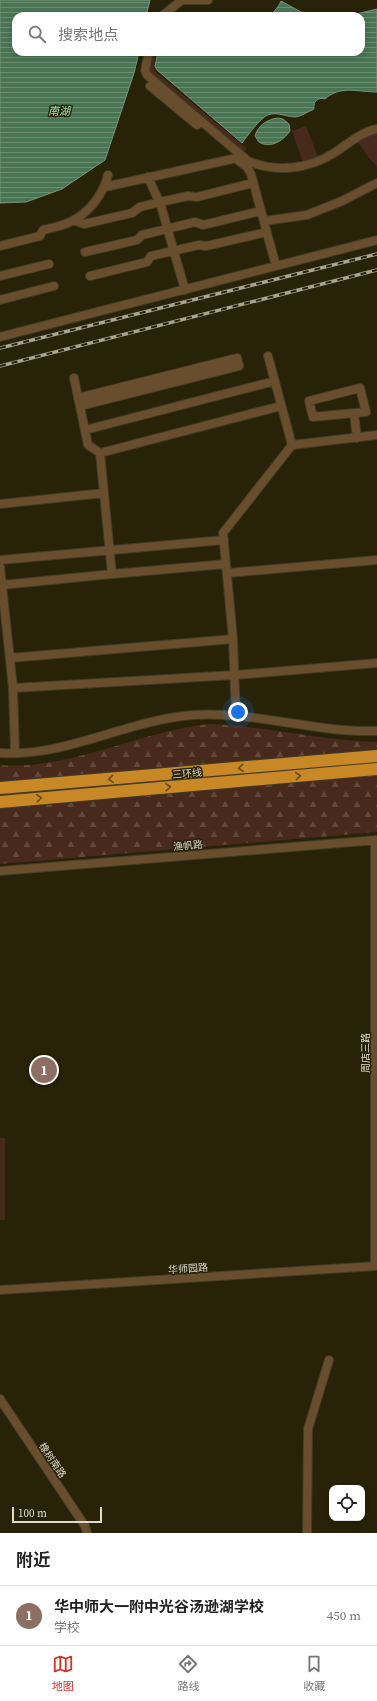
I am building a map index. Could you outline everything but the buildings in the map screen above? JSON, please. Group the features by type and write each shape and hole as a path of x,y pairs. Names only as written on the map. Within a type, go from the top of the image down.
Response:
{"highway":[{"name":"三环线","path":"0,788 377,756"},
{"name":"三环线","path":"0,802 377,769"}],"street":[{"path":"167,12 182,0 208,0"},
{"path":"148,56 144,70 147,75 248,161 257,165 271,168 302,167 327,157 361,134 377,129"},
{"path":"150,86 247,167 251,174 276,266"},
{"path":"105,187 237,158"},
{"path":"0,246 40,236 43,230 69,223 83,215 105,187 108,175"},
{"path":"148,177 160,202 185,290"},
{"path":"74,220 84,224 132,213 140,207 160,202 188,196 197,197 253,183"},
{"path":"264,221 307,215 342,201 377,183"},
{"path":"85,252 137,240 142,235 195,222 203,225 260,211"},
{"path":"90,276 147,262 151,256 199,245 206,246 267,232"},
{"path":"0,337 376,241"},
{"path":"0,276 48,264"},
{"path":"0,300 54,286"},
{"path":"268,356 292,445"},
{"path":"79,402 149,385 239,366 237,358 149,385"},
{"path":"74,378 88,445 100,453 281,406"},
{"path":"85,430 274,381"},
{"path":"360,388 366,412 354,413 312,417 309,401 360,388"},
{"path":"354,413 357,438"},
{"path":"236,716 234,639 223,533 292,445 377,435"},
{"path":"100,453 112,574"},
{"path":"0,504 104,493"},
{"path":"0,560 224,540"},
{"path":"227,573 377,560"},
{"path":"2,585 226,564"},
{"path":"0,567 13,688 15,753"},
{"path":"10,658 234,639"},
{"path":"13,688 235,675 377,663"},
{"path":"0,753 42,751 67,746 172,718 203,715 236,716 348,731 377,731"},
{"name":"渔帆路","path":"0,870 376,840"},
{"name":"周店三路","path":"376,840 376,1266"},
{"name":"华师园路","path":"0,1290 376,1266"},
{"path":"308,1533 308,1429 329,1360"},
{"name":"橡树南路","path":"0,1399 85,1526 87,1533"}],"green space":[{"path":"151,56 155,56 154,66 156,72 247,149 243,152 149,71"},
{"path":"306,126 318,157 303,162 292,131"},
{"path":"377,131 377,167 368,157 357,140"},
{"path":"209,724 230,725 335,739 377,742 377,832 0,864 0,765 26,765 78,757 157,734"},
{"path":"0,1138 5,1138 5,1220 0,1220"}],"water":[{"name":"南湖","path":"0,0 150,0 147,12 12,12 12,56 138,56 134,73 105,160 62,189 26,202 0,203"},
{"path":"281,1 301,12 274,12"},
{"path":"377,9 377,92 350,90 337,92 325,99 318,99 314,104 314,109 303,115 292,117 279,114 267,115 257,124 242,143 157,70 155,66 157,56 365,56 364,12"},
{"path":"278,118 283,119 289,124 290,131 284,138 276,143 268,145 259,142 255,136 258,129 267,121"}],"railway":[{"path":"0,348 377,254"},
{"path":"0,366 377,270"}],"place":[{"name":"华中师大一附中光谷汤逊湖学校","path":"44,1070"}]}
